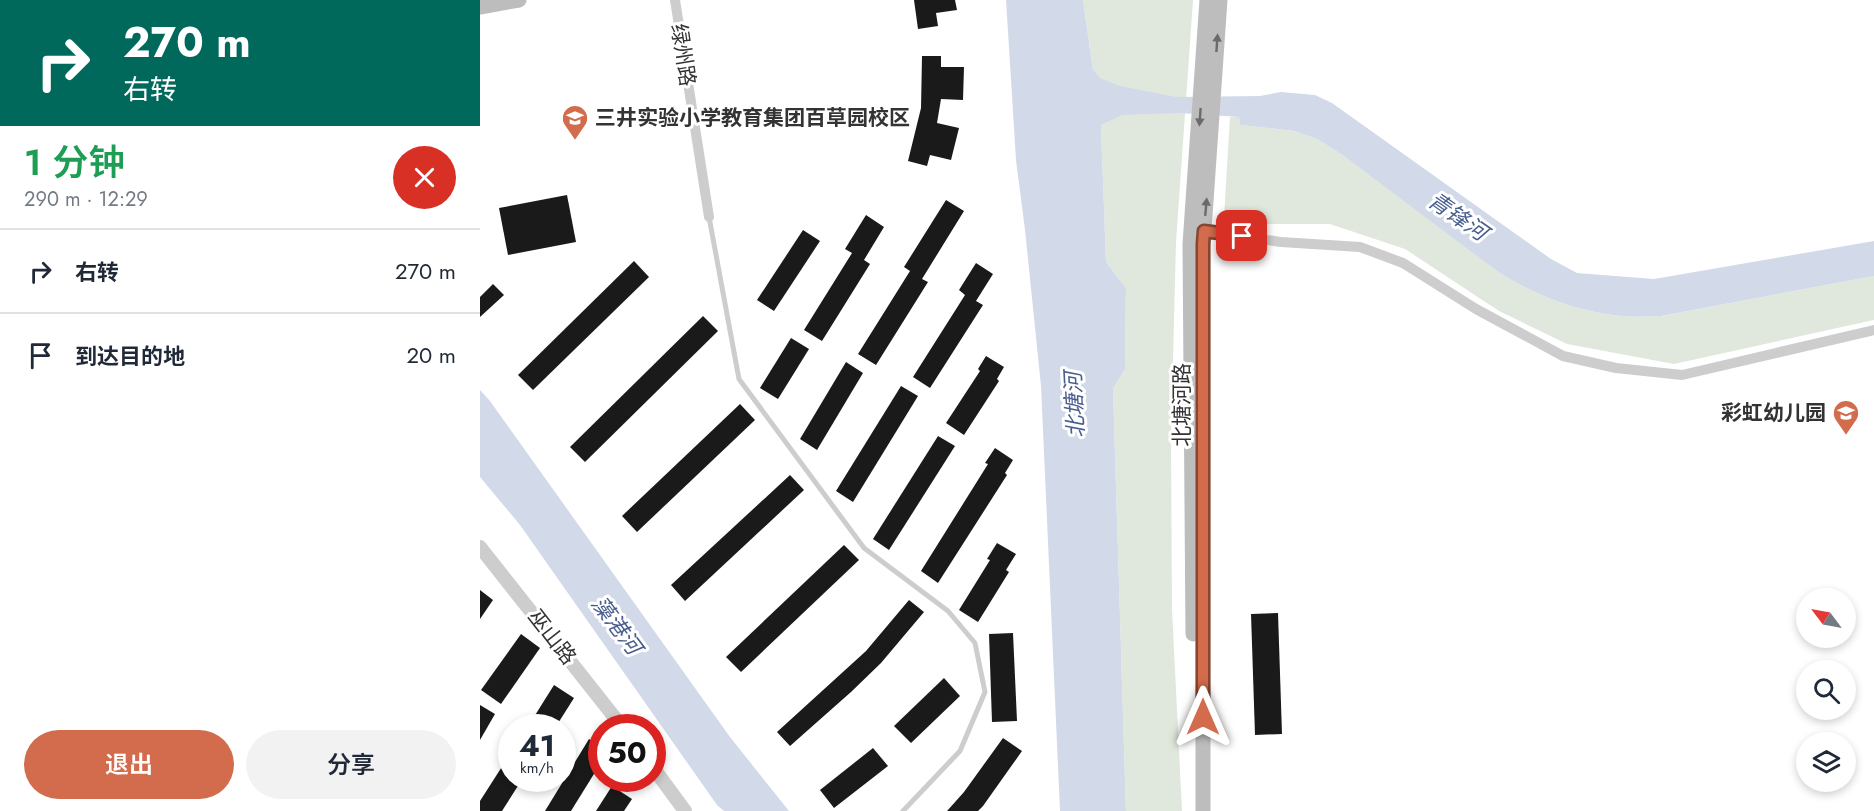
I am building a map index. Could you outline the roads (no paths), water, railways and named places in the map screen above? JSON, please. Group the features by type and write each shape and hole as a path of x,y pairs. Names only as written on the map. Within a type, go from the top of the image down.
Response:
{"main road":[{"path":"480,7 519,0"},
{"name":"北塘河路","path":"1203,811 1203,244 1198,230 1208,85 1207,0"},
{"name":"北塘河路","path":"1208,85 1220,0"},
{"name":"北塘河路","path":"1194,811 1190,244 1198,230"}],"street":[{"name":"绿州路","path":"675,0 709,218"},
{"path":"1198,230 1281,242 1360,247 1403,262 1476,309 1563,356 1616,368 1682,375 1874,330"},
{"name":"巫山路","path":"480,547 612,714"},
{"path":"666,785 685,811"}],"lane":[{"path":"709,218 739,379 864,548 948,611 975,643 985,692 960,751 903,811"}],"water":[{"path":"1006,0 1083,0 1093,70 1100,78 1120,86 1176,97 1260,96 1281,92 1315,95 1332,103 1551,259 1577,273 1654,279 1874,241 1874,276 1661,316 1619,316 1598,313 1538,294 1501,274 1344,156 1317,139 1294,131 1240,125 1239,117 1180,113 1122,115 1101,125 1106,262 1126,288 1125,369 1113,389 1126,811 1060,811 1041,386 1016,160"},
{"name":"藻港河","path":"480,390 730,737 789,811 724,811 717,805 666,733 666,714 653,714 520,525 480,477"}],"place":[{"name":"三井实验小学教育集团百草园校区","path":"575,141"},
{"name":"彩虹幼儿园","path":"1846,436"}],"water label":[{"name":"青锋河","path":"1458,216"},
{"name":"北塘河","path":"1074,405"}]}
